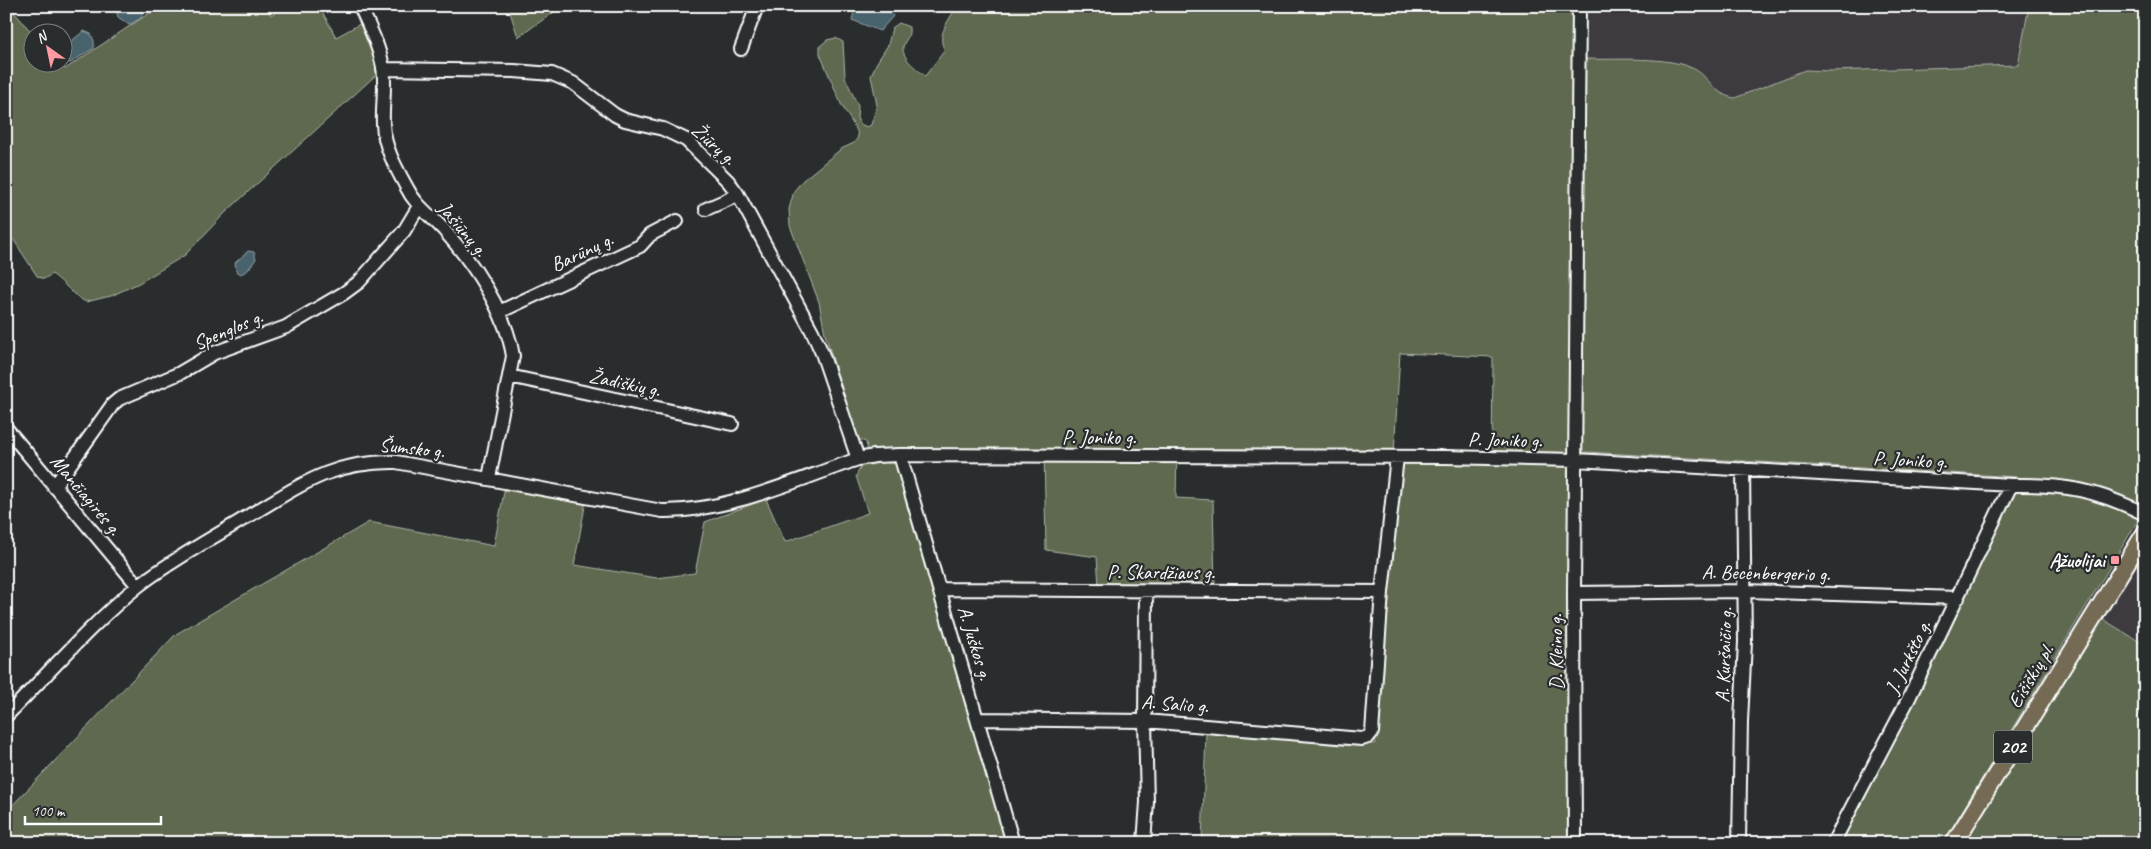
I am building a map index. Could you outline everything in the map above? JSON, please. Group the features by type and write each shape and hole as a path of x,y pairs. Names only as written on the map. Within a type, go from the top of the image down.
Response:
{"main road":[{"name":"Eišiškių pl.","path":"1954,843 2145,533"}],"street":[{"name":"Jašiūnų g.","path":"360,6 379,49 383,69 383,124 386,140 407,190 419,206 436,221 456,244 499,312 510,338 513,356 490,478"},
{"path":"741,49 757,6"},
{"name":"D. Kleino g.","path":"1574,843 1579,6"},
{"name":"Žiūrų g.","path":"383,69 540,72 573,82 615,116 624,120 663,129 686,140 738,193 822,353 858,459"},
{"path":"706,209 738,193"},
{"name":"Spenglos g.","path":"54,487 112,404 119,399 180,374 214,353 286,327 344,294 359,282 392,246 404,231 419,206"},
{"name":"Barūnų g.","path":"499,312 640,246 650,235 677,221"},
{"name":"Žadiškių g.","path":"509,376 732,424"},
{"name":"Mančiagirės g.","path":"6,428 138,586"},
{"name":"P. Joniko g.","path":"858,459 900,455 1397,457 1576,460 2011,485 2038,484 2090,491 2116,500 2145,514"},
{"name":"A. Juškos g.","path":"900,455 1013,843"},
{"path":"1382,592 1397,457"},
{"name":"Šumsko g.","path":"6,716 111,610 138,586 192,550 314,477 331,470 367,462 396,462 662,511 675,511 704,508 729,502 858,459"},
{"name":"A. Kuršaičio g.","path":"1739,843 1745,590 1743,469"},
{"name":"J. Jurkšto g.","path":"1833,843 1909,698 2011,485"},
{"name":"P. Skardžiaus g.","path":"939,589 1382,592"},
{"name":"A. Becenbergerio g.","path":"1574,593 1745,590 1958,598"},
{"path":"1144,843 1147,802 1144,720 1146,591"},
{"name":"A. Salio g.","path":"978,719 1144,720 1362,739 1368,737 1372,732 1382,592"}],"shaded area":[{"path":"1572,6 2029,6 2018,65 1831,71 1805,70 1735,98 1725,97 1694,68 1572,58"},
{"path":"2145,550 2145,645 2101,618"}],"green space":[{"path":"6,6 9,6 23,22 22,72 72,72 72,64 160,6 265,6 271,15 286,6 319,6 336,37 360,24 375,61 377,74 224,214 185,255 139,283 111,296 86,302 52,274 44,279 37,276 6,228"},
{"path":"508,6 563,6 518,37"},
{"path":"957,6 1572,6 1572,58 1649,60 1679,64 1698,71 1722,93 1735,98 1805,70 1831,71 2018,65 2029,6 2145,6 2145,509 1943,843 1837,843 1961,601 2018,477 1587,452 1570,453 1568,843 1202,843 1206,733 1375,744 1401,460 1492,460 1493,357 1400,353 1394,453 1177,451 1176,498 1213,500 1215,587 1099,586 1097,557 1046,550 1044,450 897,449 897,462 1008,843 6,843 6,812 176,634 369,522 494,546 505,486 586,501 574,565 657,578 695,573 705,522 766,499 785,542 868,513 856,476 862,465 869,461 866,442 860,440 856,434 825,334 819,302 790,226 789,209 794,191 803,180 841,149 854,143 858,137 857,131 841,104 820,54 820,46 827,40 836,38 843,42 845,77 858,106 857,118 860,124 867,127 871,125 877,105 871,76 888,45 892,28 899,23 909,27 909,34 903,51 911,63 925,76 945,50 942,45 943,33 947,22"},
{"path":"2101,618 2145,645 2145,703 2137,718 2145,723 2145,843 1962,843 2065,680"}],"water":[{"path":"115,6 142,6 144,11 141,18 129,25 118,17"},
{"path":"858,6 890,12 893,16 880,31 852,20 855,8"},
{"path":"84,31 91,34 94,48 72,62 72,41"},
{"path":"248,251 254,252 256,259 248,270 241,274 236,271 235,263"}],"place":[{"name":"Ąžuolijai","path":"2115,560"}]}
